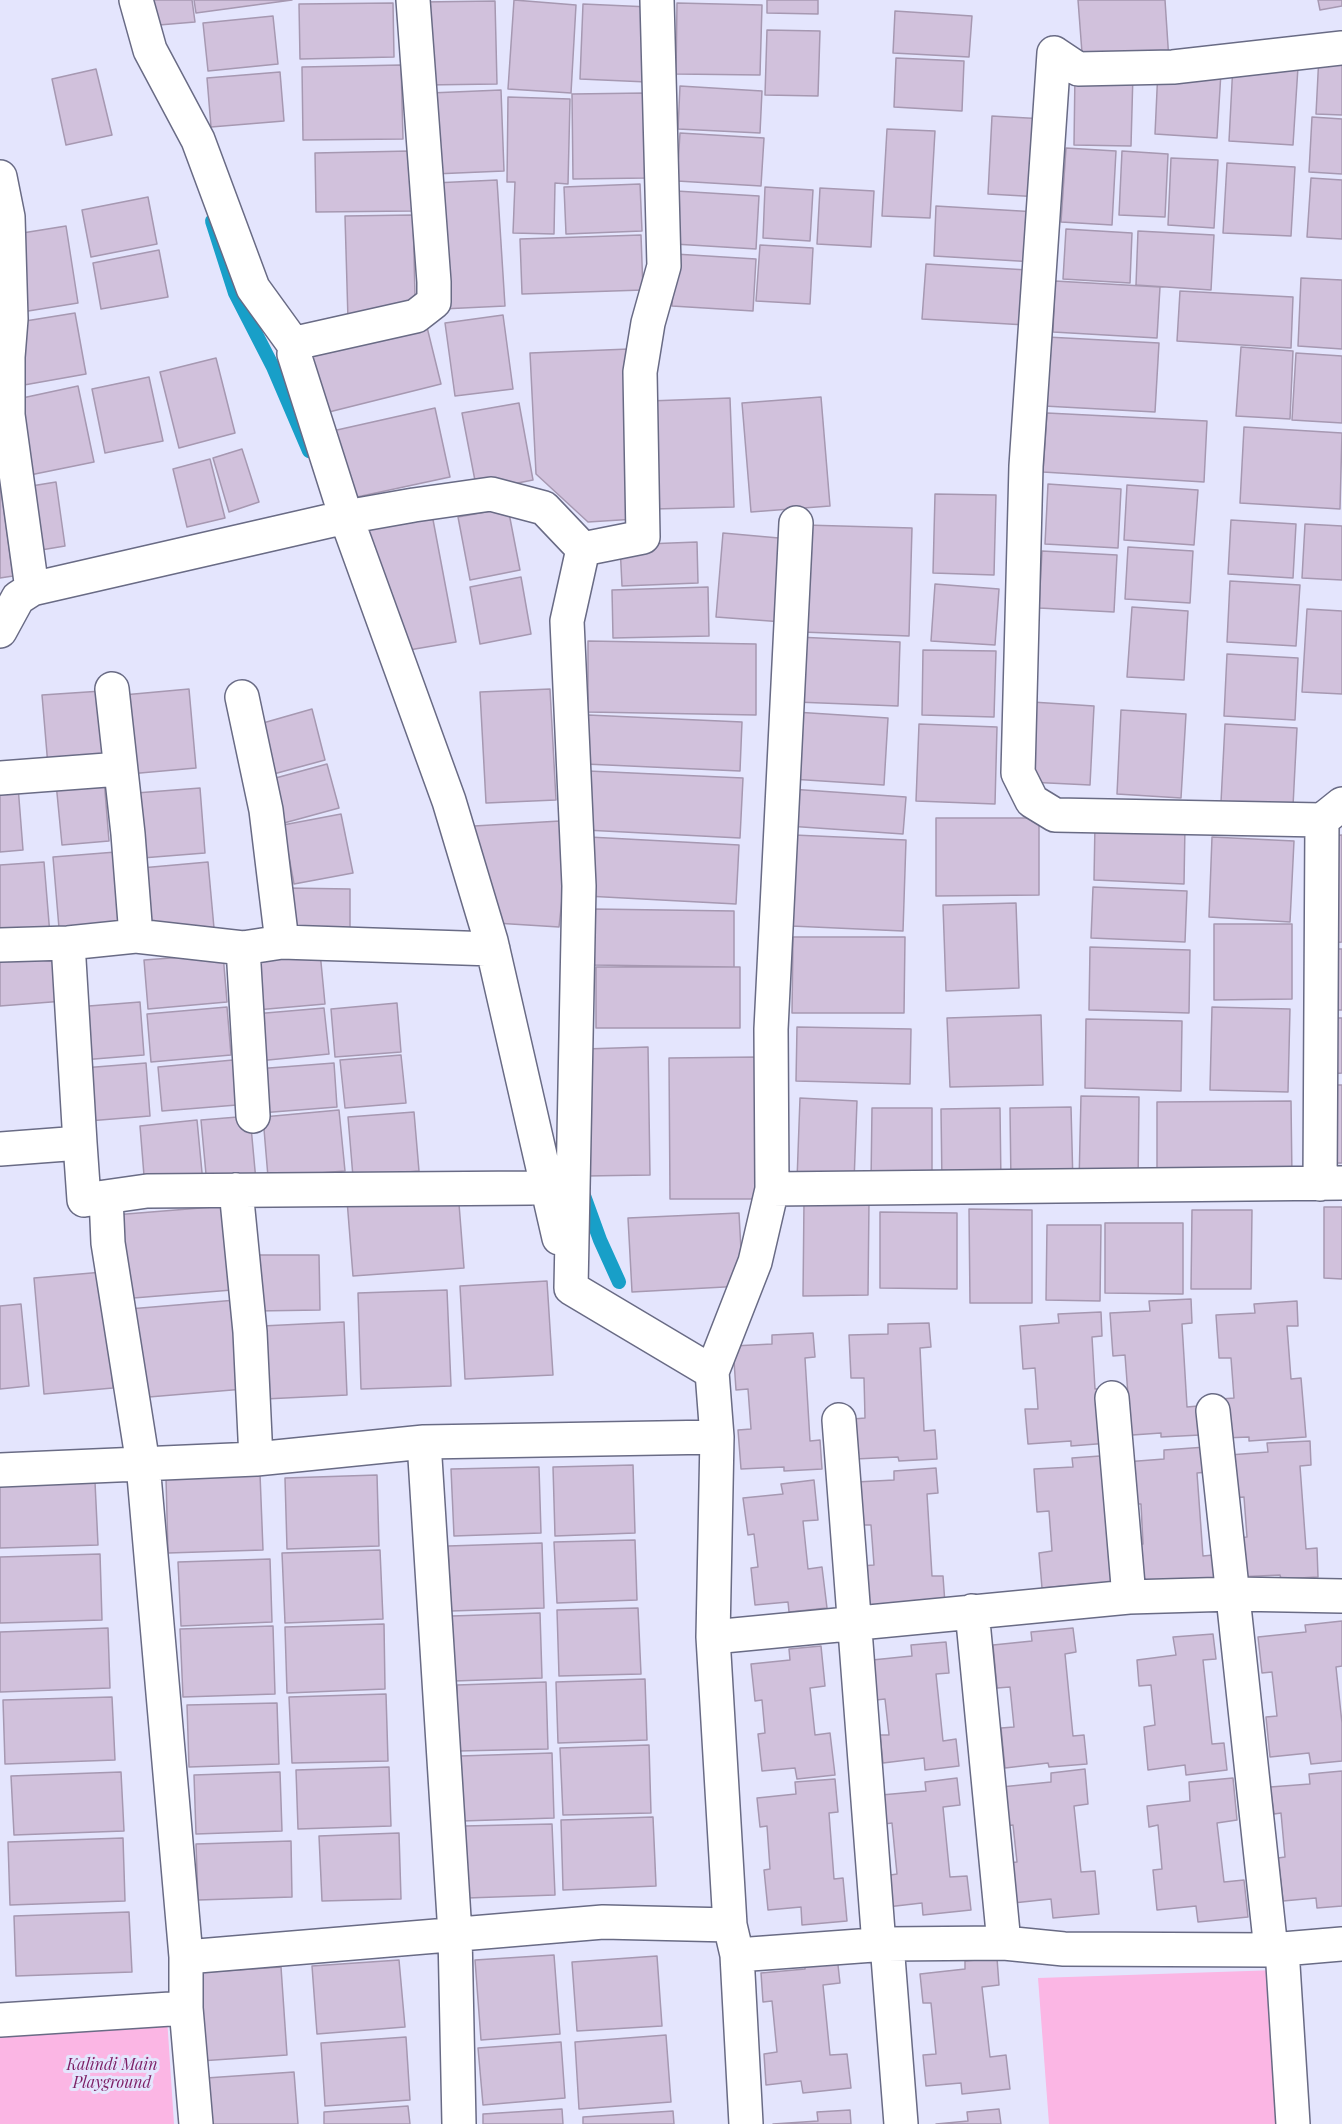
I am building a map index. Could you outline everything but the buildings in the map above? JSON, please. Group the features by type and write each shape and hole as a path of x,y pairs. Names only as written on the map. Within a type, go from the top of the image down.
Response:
{"street":[{"path":"136,0 150,50 198,140 253,288 295,346 294,354 346,518 449,801 493,949 571,1288 712,1372"},
{"path":"295,346 300,342 340,332 416,316 434,302 413,0"},
{"path":"583,549 643,537 640,372 648,323 664,266 657,0"},
{"path":"772,1189 1331,1184 1332,812 1055,815 1032,801 1018,773 1018,749 1026,466 1054,53 1078,69 1173,67 1342,48"},
{"path":"0,177 8,217 11,320 8,357 8,415 17,595 0,632"},
{"path":"17,595 346,518 491,494 544,508 583,549"},
{"path":"746,2124 713,1637 717,1437 712,1372 755,1262 772,1189 771,1029 796,523"},
{"path":"571,1288 579,886 567,621 583,549"},
{"path":"112,689 136,936"},
{"path":"242,697 266,810 282,942"},
{"path":"0,778 120,769"},
{"path":"0,945 68,943 136,936 243,948 282,942 493,949"},
{"path":"68,943 84,1200 147,1191 531,1188"},
{"path":"243,948 253,1116"},
{"path":"0,1149 80,1143"},
{"path":"236,1190 250,1332 256,1459"},
{"path":"105,1197 108,1243 143,1464 186,1958 186,2008 196,2124"},
{"path":"1112,1398 1129,1597"},
{"path":"1213,1411 1277,1949 1293,2124"},
{"path":"839,1420 883,1944 901,2124"},
{"path":"0,1470 256,1459 424,1442 717,1437"},
{"path":"424,1442 455,1934 459,2124"},
{"path":"713,1637 1129,1597 1234,1594 1342,1596"},
{"path":"972,1611 1004,1943"},
{"path":"186,1958 603,1922 733,1940 883,1944 1004,1943 1064,1949 1277,1949 1342,1944"},
{"path":"0,2020 186,2008"}],"green space":[{"path":"1278,1970 1289,2124 1049,2124 1038,1978"},
{"name":"Kalindi Main Playground","path":"167,2018 174,2124 0,2124 0,2034"}],"waterway":[{"path":"212,221 235,293 273,367 309,451"},
{"path":"583,1193 600,1240 619,1282"}]}
